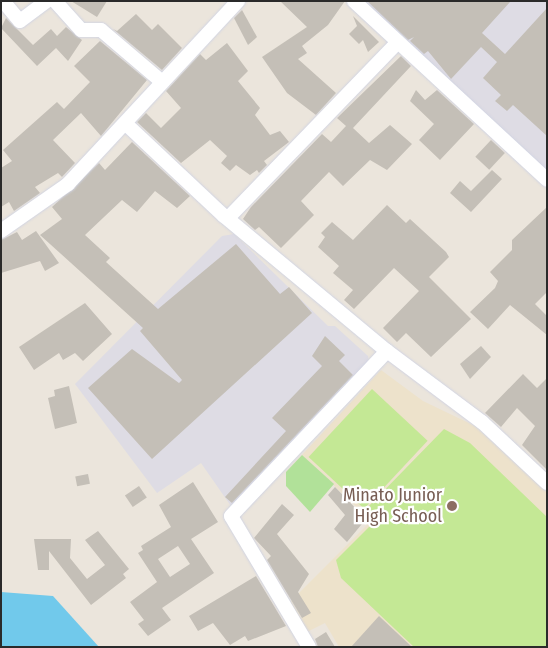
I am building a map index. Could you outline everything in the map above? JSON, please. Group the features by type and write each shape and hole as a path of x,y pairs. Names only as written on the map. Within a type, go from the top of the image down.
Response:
{"street":[{"path":"2,1 20,20 47,1"},
{"path":"55,1 81,30 101,30 161,81"},
{"path":"1,231 68,184 127,125 161,81 238,1"},
{"path":"354,1 547,180"},
{"path":"229,217 398,42"},
{"path":"127,125 229,217 387,351 482,422 547,483"},
{"path":"309,647 231,516 387,351"}],"shaded area":[{"path":"361,1 547,1 547,175"},
{"path":"234,234 328,326 335,326 368,356 369,364 233,509 201,463 157,493 75,384 222,236"},
{"name":"Minato Junior High School","path":"381,370 423,401 475,426 547,492 547,647 339,647 325,623 307,632 290,602 371,521 302,455"}],"green space":[{"path":"372,389 428,441 364,509 309,457"},
{"name":"Minato Junior High School","path":"444,429 470,443 547,517 547,647 414,647 341,578 336,560 377,519 367,508"},
{"path":"302,455 334,484 310,512 286,486 286,472"}],"water":[{"path":"1,592 53,596 99,647 1,647"}],"building":[{"path":"71,1 107,1 97,17"},
{"path":"280,1 345,1 328,25 302,46 307,53 298,59 336,93 316,115 287,93 262,57 307,27"},
{"path":"367,1 511,1 482,33 505,54 547,8 547,136 513,105 507,111 495,101 501,95 483,78 497,62 481,47 451,79 428,51 424,54 410,41 414,37 408,40"},
{"path":"242,10 257,37 248,45 234,18"},
{"path":"136,14 152,30 158,24 182,48 162,70 113,29 117,31"},
{"path":"353,16 379,42 368,52 363,40 359,44 349,34 357,26"},
{"path":"6,18 33,45 51,29 57,36 66,27 82,40 68,61 56,48 37,66 1,28"},
{"path":"100,41 147,80 101,136 81,113 53,140 75,163 62,177 58,173 35,187 40,193 14,211 9,202 1,207 1,168 12,161 3,150 57,102 64,109 90,82 74,66"},
{"path":"227,43 248,71 238,81 260,108 255,115 270,135 280,131 289,142 264,161 267,165 259,173 257,170 250,175 236,165 230,171 221,163 227,156 210,140 181,163 137,122 146,113 161,128 181,108 166,91 200,54 206,60"},
{"path":"401,56 411,66 353,128 369,143 390,125 412,144 387,170 370,160 343,186 329,172 301,201 314,215 281,248 259,227 255,230 243,219 251,207 322,134 331,142 346,126 337,118"},
{"path":"416,90 425,100 437,90 474,124 440,160 419,140 434,124 410,101"},
{"path":"491,140 505,153 489,170 475,157"},
{"path":"132,142 190,196 177,208 155,191 137,212 122,200 85,235 110,258 106,262 158,309 236,244 280,294 289,287 312,313 152,459 88,388 132,349 179,383 182,380 140,331 143,328 40,235 62,219 52,207 99,163 105,170"},
{"path":"492,170 502,179 471,212 450,193 460,181 471,191"},
{"path":"387,205 406,223 410,219 446,252 449,257 429,277 471,319 431,357 406,333 397,342 383,328 419,291 394,268 354,309 344,300 353,290 333,273 339,266 318,247 325,237 321,233 332,222 353,240"},
{"path":"547,207 547,292 535,304 547,316 547,335 510,305 488,329 470,312 495,288 498,281 490,272 512,250 512,240"},
{"path":"36,231 59,263 45,271 40,261 1,273 1,240 17,232 22,240"},
{"path":"85,303 112,334 83,361 75,353 63,360 59,353 34,370 19,347"},
{"path":"325,336 345,355 339,361 353,375 232,503 225,497 286,431 272,418 322,366 312,356"},
{"path":"481,346 491,357 470,379 460,364"},
{"path":"523,374 537,388 547,378 547,470 522,445 535,426 517,408 501,427 485,413"},
{"path":"69,386 77,423 55,429 48,398 55,396 54,390"},
{"path":"88,474 90,484 77,486 75,476"},
{"path":"193,482 218,522 191,539 214,573 162,608 171,620 148,636 138,624 144,620 130,602 157,582 138,553 143,550 141,546 171,527 159,505","holes":["178,546 190,564 170,577 158,559"]},
{"path":"139,486 147,498 133,507 125,496"},
{"path":"335,487 366,519 347,542 334,529 345,515 328,495"},
{"path":"282,504 294,515 277,534 309,574 298,592 311,613 302,618 267,560 271,556 254,538"},
{"path":"98,531 129,569 123,574 126,578 91,605 49,551 49,570 38,570 34,539 71,539 70,558 87,579 105,565 85,540"},
{"path":"256,576 286,626 248,641 245,636 230,645 213,623 198,631 189,616"},
{"path":"379,616 412,647 351,647"},
{"path":"326,632 335,647 318,647 315,639"}],"place":[{"name":"Minato Junior High School","path":"452,506"}]}
